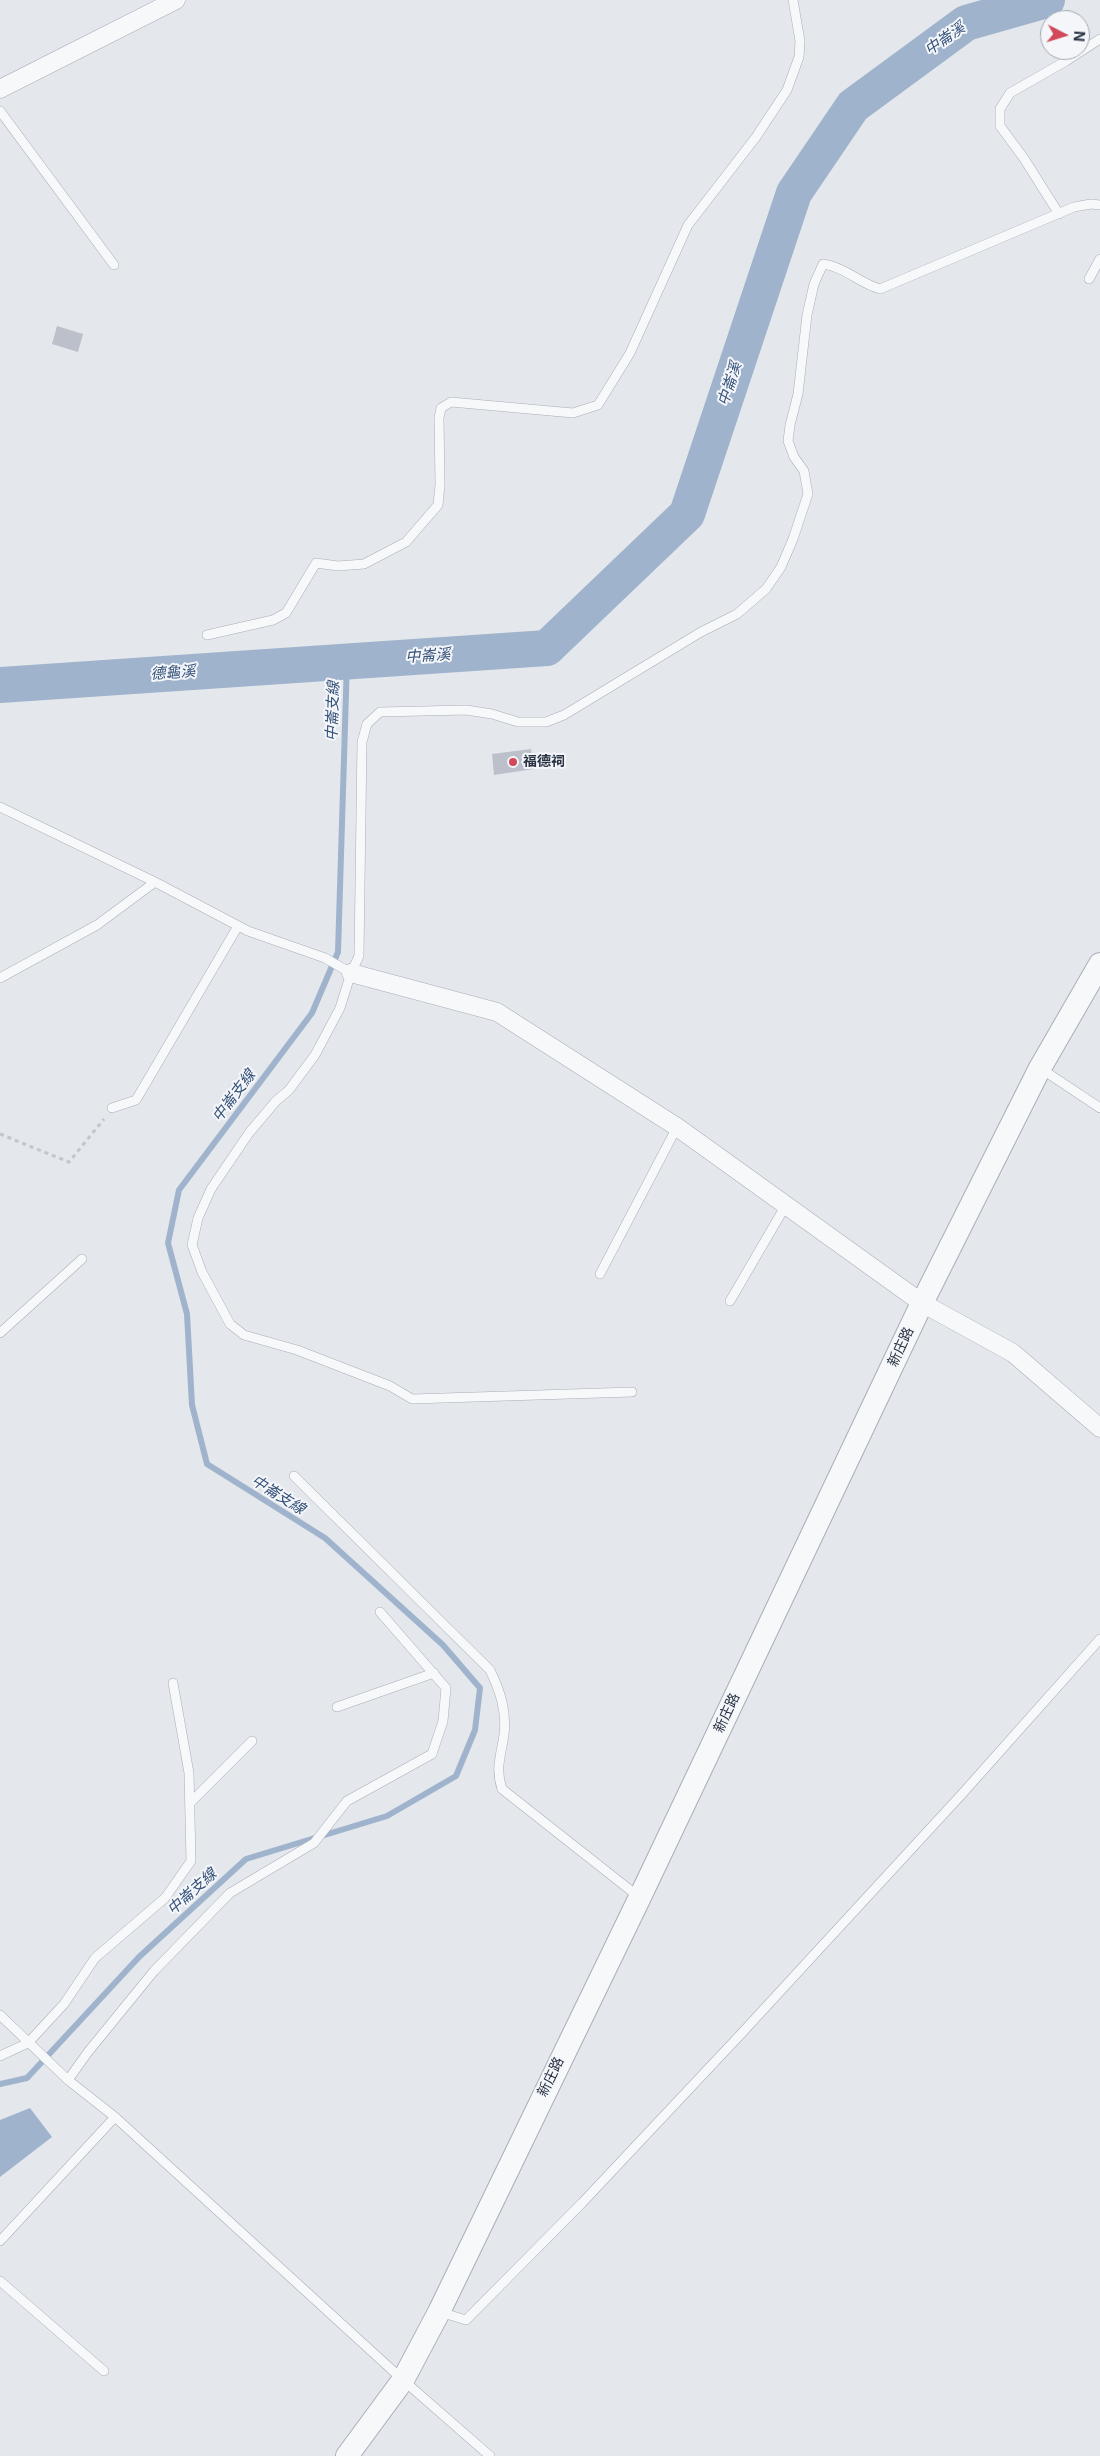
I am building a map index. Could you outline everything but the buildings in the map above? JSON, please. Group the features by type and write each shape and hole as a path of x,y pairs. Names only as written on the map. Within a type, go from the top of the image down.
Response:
{"street":[{"path":"0,89 176,0"},
{"name":"新庄路","path":"347,2456 402,2380 439,2312 640,1897 922,1303 1040,1068 1100,964"},
{"path":"351,973 497,1012 677,1127 922,1303 1013,1353 1100,1428"}],"lane":[{"path":"207,635 273,620 286,613 316,563 338,566 364,564 406,542 438,505 439,418 441,408 451,402 573,413 598,405 630,353 688,225 756,137 793,79 799,57 800,41 793,0"},
{"path":"1059,214 1023,157 1000,126 1000,109 1010,94 1066,62 1100,39"},
{"path":"0,112 114,265"},
{"path":"632,1392 412,1399 390,1386 297,1350 244,1336 230,1324 202,1272 192,1245 198,1218 211,1189 248,1133 276,1101 289,1090 315,1055 340,1008 351,973 359,956 362,742 367,724 380,712 466,710 492,714 518,722 546,722 564,714 702,632 737,614 766,589 781,567 807,500 808,494 804,472 794,457 788,442 790,425 798,394 807,315 814,284 823,264 836,266 864,284 880,289 1074,207 1091,204 1100,205"},
{"path":"1089,279 1100,259"},
{"path":"0,807 154,882 248,932 325,958 351,973"},
{"path":"0,978 96,925 154,882"},
{"path":"112,1108 136,1100 238,926"},
{"path":"1040,1068 1100,1108"},
{"path":"600,1274 677,1127"},
{"path":"730,1301 786,1205"},
{"path":"0,1333 82,1259"},
{"path":"294,1476 490,1670 500,1692 505,1714 504,1734 498,1759 498,1777 502,1789 640,1897"},
{"path":"68,2080 88,2052 154,1971 230,1893 314,1843 347,1801 432,1754 443,1721 446,1688 380,1612"},
{"path":"439,2312 466,2320 568,2217 962,1794 1100,1639"},
{"path":"337,1707 434,1673"},
{"path":"0,2056 28,2043 64,2004 95,1958 166,1898 192,1861 190,1773 173,1683"},
{"path":"190,1803 252,1741"},
{"path":"0,2014 68,2080 115,2117 402,2380 490,2456"},
{"path":"0,2241 115,2117"},
{"path":"0,2281 104,2370"}],"path":[{"path":"0,1134 69,1162 112,1108"}],"water":[{"path":"30,2108 52,2137 0,2177 0,2120"}],"waterway":[{"name":"中崙溪","path":"0,685 547,648 687,514 794,193 853,106 966,23 1047,0"},
{"name":"中崙支線","path":"0,2084 27,2078 139,1957 246,1859 387,1816 456,1776 475,1730 480,1688 443,1645 325,1538 207,1464 192,1405 187,1314 168,1243 179,1190 312,1013 338,952 347,661"}],"place":[{"name":"福德祠","path":"513,762"}],"water label":[{"name":"德龜溪","path":"173,673"}]}
